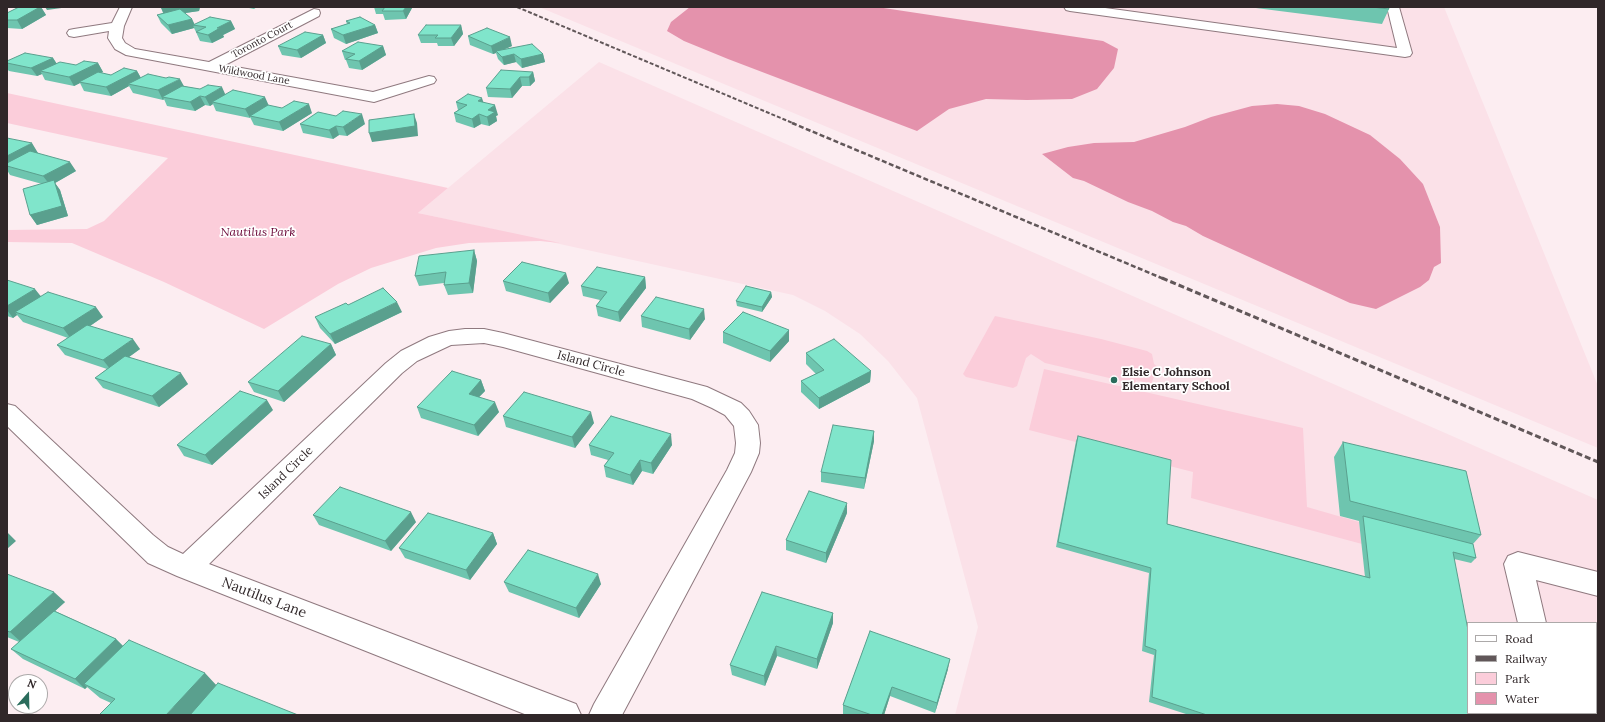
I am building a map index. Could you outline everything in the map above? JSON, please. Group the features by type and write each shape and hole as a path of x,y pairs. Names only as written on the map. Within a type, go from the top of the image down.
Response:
{"street":[{"path":"74,33 117,26 126,7"},
{"path":"1070,7 1405,53 1393,7"},
{"name":"Toronto Court","path":"211,67 314,13"},
{"name":"Wildwood Lane","path":"117,26 115,38 116,42 125,50 131,52 374,97 429,80"},
{"name":"Island Circle","path":"187,568 394,368 409,356 437,342 449,338 465,336 490,337 699,394 733,409 740,417 746,425 748,443 747,453 736,479 605,715"},
{"name":"Nautilus Lane","path":"7,412 158,555 187,568 565,715"},
{"path":"1532,622 1518,564 1598,584"}],"shaded area":[{"path":"539,7 1444,7 1598,386 1598,448"},
{"name":"Elsie C Johnson Elementary School","path":"599,62 1598,500 1598,715 955,715 978,627 917,398 888,361 860,334 825,311 793,295 418,213"}],"green space":[{"name":"Nautilus Park","path":"7,93 448,188 418,213 560,243 540,241 469,243 436,248 371,268 338,284 264,329 164,282 72,243 7,242 7,230 87,229 104,221 168,158 7,123"},
{"path":"995,316 1101,339 1147,351 1152,354 1154,364 1158,367 1151,384 1136,380 1135,384 1045,363 1031,354 1026,358 1017,386 1013,388 966,377 963,374"},
{"path":"1044,369 1303,428 1307,507 1359,522 1362,544 1191,498 1193,472 1029,430"}],"water":[{"path":"690,7 877,7 1103,41 1118,49 1114,68 1097,89 1072,99 986,99 949,109 917,131 728,59 684,41 667,31 671,22"},
{"path":"1277,104 1299,106 1325,114 1370,135 1400,159 1423,184 1440,227 1441,263 1434,267 1429,280 1420,287 1376,309 1350,303 1203,236 1186,226 1173,222 1152,211 1128,202 1084,181 1073,178 1042,154 1068,147 1094,143 1134,142 1185,127 1211,117 1252,106"}],"building":[{"path":"19,7 40,7 17,20 7,20 7,13"},
{"path":"385,7 406,7 403,11 382,11"},
{"path":"1372,7 1388,7 1389,9"},
{"path":"180,9 192,19 168,25 157,15"},
{"path":"210,17 231,21 217,28 220,28 208,35 196,32 206,27 193,25"},
{"path":"360,17 375,25 343,35 331,29 350,23 346,21"},
{"path":"426,25 461,25 451,38 435,38 438,35 418,35"},
{"path":"487,28 510,37 491,46 468,36"},
{"path":"305,32 323,35 297,50 278,46"},
{"path":"358,42 383,46 359,61 346,59 355,54 342,51"},
{"path":"532,44 543,54 521,59 514,54 502,57 496,51"},
{"path":"25,53 53,58 31,68 7,63 7,61"},
{"path":"84,61 98,63 69,77 40,71 60,62 76,65"},
{"path":"124,68 137,71 106,87 79,82 98,72 111,75"},
{"path":"501,70 533,72 529,77 520,77 510,89 486,88"},
{"path":"148,74 180,79 158,90 128,84"},
{"path":"208,85 222,87 205,97 200,96 190,102 162,97 182,86 200,89"},
{"path":"233,90 265,97 245,109 212,102"},
{"path":"468,94 482,98 478,101 495,105 488,110 495,112 487,117 479,114 472,119 454,113 467,105 456,102"},
{"path":"294,101 309,104 279,122 250,116 268,105 282,108"},
{"path":"343,111 362,114 343,127 336,126 329,130 300,124 318,112 336,116"},
{"path":"414,114 415,126 369,133 369,120"},
{"path":"7,138 32,143 7,156"},
{"path":"30,151 70,162 43,176 7,166 7,163"},
{"path":"54,180 62,206 30,215 23,189"},
{"path":"474,250 469,283 444,285 446,272 415,276 419,256"},
{"path":"522,262 566,273 548,293 503,281"},
{"path":"597,267 645,277 618,312 596,306 607,292 581,286"},
{"path":"7,280 35,289 7,306"},
{"path":"746,286 771,292 762,307 736,301"},
{"path":"383,288 397,302 330,334 315,317 346,303 348,305"},
{"path":"48,292 96,307 63,328 15,312"},
{"path":"656,297 704,309 689,329 641,316"},
{"path":"743,312 789,330 770,351 723,332"},
{"path":"87,325 133,339 103,360 57,345"},
{"path":"302,336 331,344 278,391 248,382"},
{"path":"834,339 871,371 819,398 801,381 824,370 806,353"},
{"path":"125,356 181,373 152,396 95,378"},
{"path":"452,371 481,380 469,394 495,402 474,425 417,407"},
{"path":"240,391 267,400 205,455 177,445"},
{"path":"524,392 591,412 572,437 503,416"},
{"path":"611,416 671,434 651,463 640,460 630,475 604,466 614,453 589,445"},
{"path":"833,425 874,431 865,478 821,472"},
{"path":"1078,436 1171,460 1167,524 1370,578 1363,516 1473,544 1476,558 1453,552 1467,625 1467,714 1547,715 1207,715 1152,697 1156,650 1145,646 1151,568 1058,542"},
{"path":"1343,442 1466,471 1481,535 1350,501"},
{"path":"340,487 411,512 385,541 313,515"},
{"path":"809,491 847,503 826,553 786,540"},
{"path":"428,513 493,533 466,570 399,548"},
{"path":"528,550 598,574 576,608 504,582"},
{"path":"7,574 54,592 10,632 7,631"},
{"path":"762,592 833,613 817,659 776,646 764,676 730,665"},
{"path":"54,611 116,639 75,679 11,649"},
{"path":"870,631 950,659 937,703 892,687 882,715 872,715 843,705"},
{"path":"129,640 205,673 166,715 99,715 115,699 84,684"},
{"path":"218,683 298,715 190,715"}],"railway":[{"path":"517,7 795,124"},
{"path":"792,123 1164,279"},
{"path":"1162,278 1598,462"}],"place":[{"name":"Elsie C Johnson Elementary School","path":"1114,380"}]}
